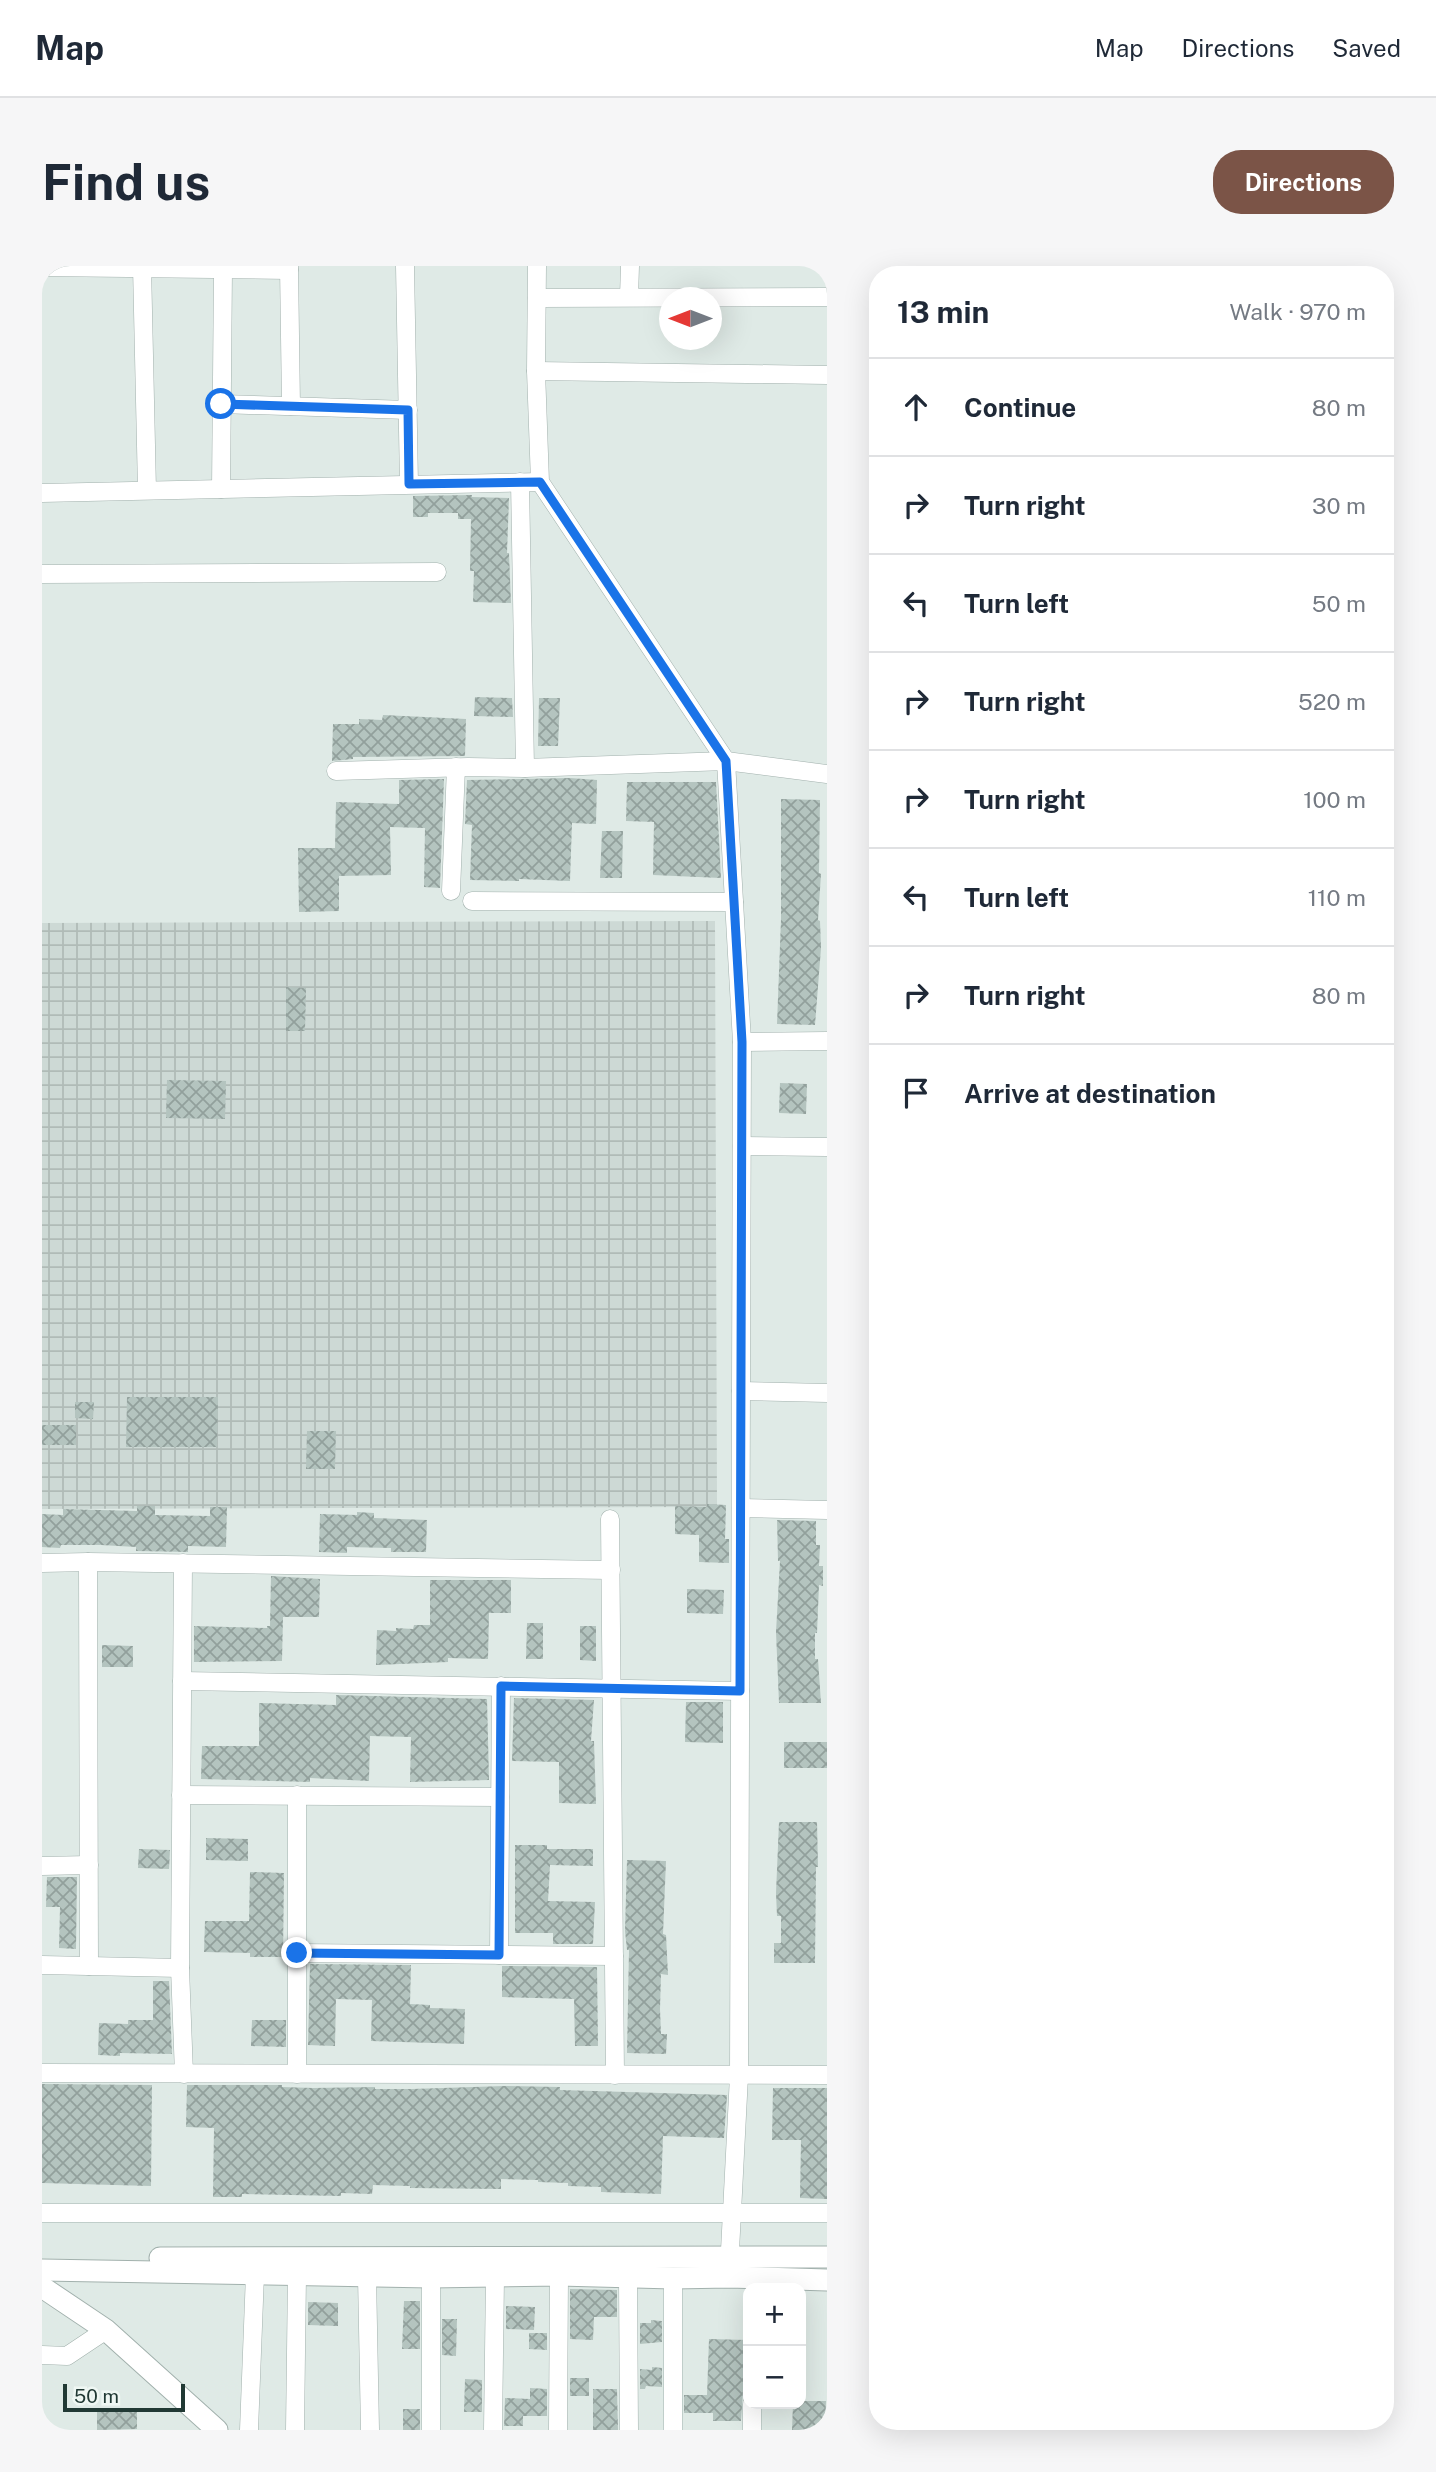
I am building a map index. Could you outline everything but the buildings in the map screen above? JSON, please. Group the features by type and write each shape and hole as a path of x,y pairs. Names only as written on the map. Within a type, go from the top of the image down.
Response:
{"street":[{"path":"405,266 409,484"},
{"path":"537,266 536,371 540,482 726,761 742,1042 739,2076 729,2266"},
{"path":"629,297 630,266"},
{"path":"42,267 289,268 291,406"},
{"path":"142,267 147,490"},
{"path":"221,489 223,269"},
{"path":"537,298 827,297"},
{"path":"536,371 827,375"},
{"path":"221,404 408,410"},
{"path":"520,482 525,768"},
{"path":"42,493 540,482"},
{"path":"42,574 437,572"},
{"path":"337,771 726,761 827,774"},
{"path":"451,891 456,767"},
{"path":"472,901 734,902"},
{"path":"742,1042 827,1041"},
{"path":"742,1146 827,1147"},
{"path":"741,1391 827,1393"},
{"path":"741,1508 827,1510"},
{"path":"610,1520 615,2075"},
{"path":"88,1562 89,1966"},
{"path":"42,1563 611,1570"},
{"path":"183,1563 180,1968 184,2074"},
{"path":"182,1681 740,1691"},
{"path":"499,1955 501,1686"},
{"path":"181,1794 500,1797"},
{"path":"297,1795 297,2074"},
{"path":"42,1866 89,1865"},
{"path":"297,1953 614,1955"},
{"path":"42,1965 180,1968"},
{"path":"42,2073 827,2075"},
{"path":"42,2213 827,2213"},
{"path":"42,2259 729,2266 827,2258"},
{"path":"42,2270 673,2278 729,2266 751,2283 827,2280"},
{"path":"249,2430 255,2274"},
{"path":"295,2430 297,2275"},
{"path":"558,2430 559,2275"},
{"path":"367,2276 370,2430"},
{"path":"431,2277 431,2430"},
{"path":"493,2430 495,2277"},
{"path":"628,2278 629,2430"},
{"path":"673,2278 673,2430"},
{"path":"42,2287 106,2330 217,2430"},
{"path":"42,2303 69,2303"},
{"path":"42,2355 67,2356 106,2330"},
{"path":"752,2409 752,2430"}],"shaded area":[{"path":"715,921 717,1507 42,1509 42,923"}],"route":[{"path":"221,404 408,410 409,484 540,482 726,761 742,1042 740,1691 501,1686 499,1955 297,1953"}]}
